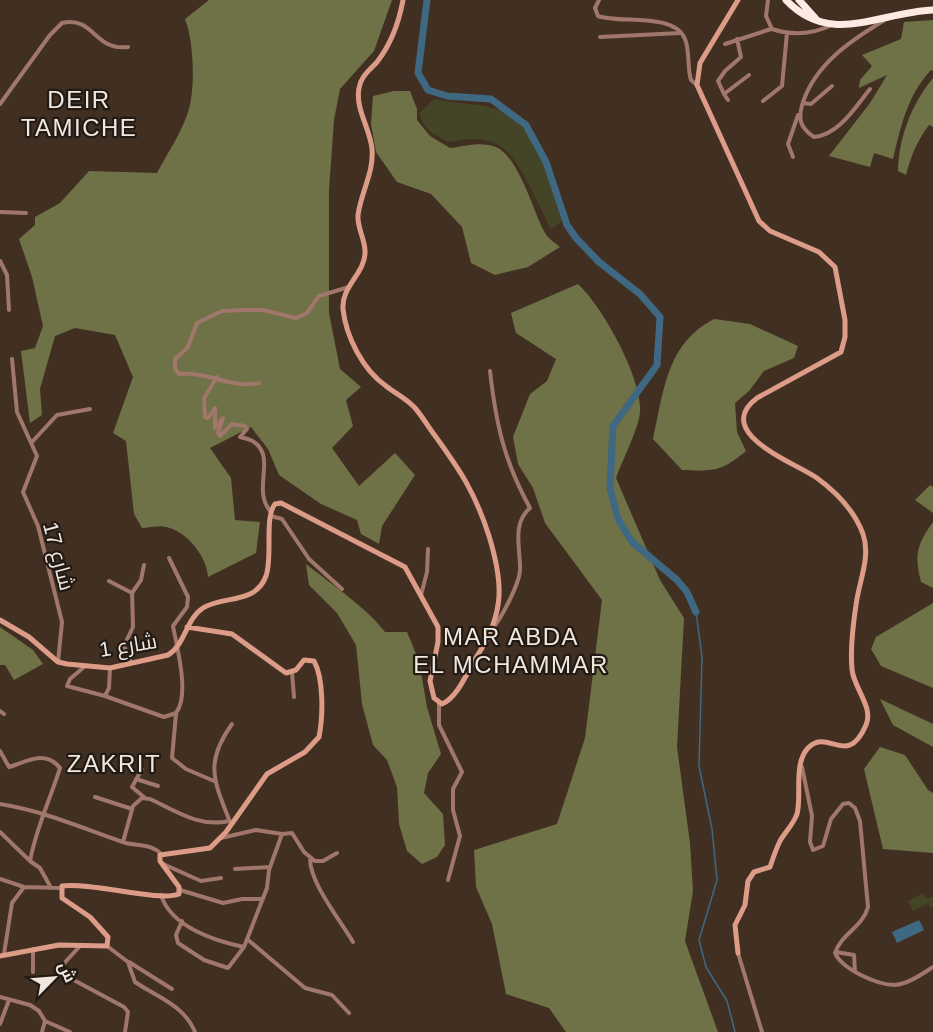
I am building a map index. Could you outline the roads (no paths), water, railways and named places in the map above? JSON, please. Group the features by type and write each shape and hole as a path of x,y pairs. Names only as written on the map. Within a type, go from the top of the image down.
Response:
{"highway":[{"path":"786,0 802,15 832,26 844,26 891,15 933,10"},
{"path":"799,0 819,22"}],"street":[{"path":"404,0 394,32 377,61 364,75 359,87 360,109 369,135 372,164 358,217 365,251 364,261 344,296 343,311 366,368 386,386 407,399 422,416 453,458 479,505 500,577 499,601 493,628"},
{"path":"599,0 595,8 598,16 608,20 656,21 681,33 686,40 691,81 697,85 759,221 770,231 829,259 837,271 843,307 846,330 842,352 750,403 745,422 747,432 755,441 795,464 832,492 857,522 867,546 855,608 852,668 868,712 868,722 860,735 848,747 839,747 826,741 813,744 804,754 798,778 796,815 780,841 770,867 754,872 748,880 745,905 735,925 738,953 762,1032"},
{"path":"697,85 700,63 738,0"},
{"path":"768,0 766,16 772,29"},
{"path":"793,157 788,144 812,81 821,69 855,39 891,15"},
{"path":"0,104 50,35 62,24 80,23 108,46 128,47"},
{"path":"725,44 772,29 787,33 811,33 832,26"},
{"path":"600,38 681,33"},
{"path":"763,101 782,86 787,33"},
{"path":"728,100 718,81 725,71 741,57 737,39"},
{"path":"724,94 749,75"},
{"path":"803,103 811,104 832,86"},
{"path":"798,115 805,129 819,136 842,122 870,89"},
{"path":"0,212 26,213"},
{"path":"0,261 7,275 9,310"},
{"path":"259,383 230,384 217,377 193,372 180,375 176,372 175,359 188,347 197,323 222,312 255,309 296,318 307,313 319,296 349,287"},
{"name":"شارع 17","path":"12,359 17,412 37,456 23,492 38,526 62,622 58,662"},
{"path":"439,703 445,703 450,699 493,628 519,576 520,526 522,517 530,508 517,485 501,443 490,371"},
{"path":"217,377 204,398 205,417 208,418 215,408 215,428 223,418 218,433 220,436 229,426 245,426 246,430 240,435 254,441 261,452 265,469 261,487 262,501 271,514 282,519 309,559 342,589"},
{"path":"32,442 57,415 90,410"},
{"path":"271,514 276,504 283,504 363,548 397,561 405,567 438,627 438,642 430,681 432,695 439,703 439,725 462,772 453,789 453,810 460,836 448,880"},
{"name":"شارع 1","path":"58,662 84,667 110,668 168,655 187,627 205,607 242,598 259,586 269,563 271,514"},
{"path":"421,599 428,549"},
{"path":"169,558 188,597 187,607 173,626 178,643 182,703 176,713 173,759 186,770 214,781"},
{"path":"131,662 124,646 133,627 132,593 141,580 144,565"},
{"path":"109,581 132,593"},
{"path":"0,620 30,637 58,662"},
{"path":"0,804 42,812 123,842 152,848 161,854 206,850 221,838 267,774 306,752 319,737 319,687 316,665 308,659 292,672 281,671 232,634 187,627"},
{"path":"84,667 69,679 67,686 105,696 164,717 176,713"},
{"path":"105,696 109,688 110,668"},
{"path":"292,672 294,697"},
{"path":"230,823 214,781 218,749 232,724"},
{"path":"0,751 9,766 32,758 49,760 60,768 50,799 42,812 30,861"},
{"path":"802,767 812,816 810,842 813,850 823,846 831,819 843,804 849,803 855,808 860,821 868,907 865,918 838,945 836,951 842,963 855,972 895,985 933,968"},
{"path":"142,769 132,787 146,798 202,822 230,823"},
{"path":"136,779 158,786"},
{"path":"94,797 132,808"},
{"path":"123,842 132,808 136,801 146,798"},
{"path":"221,838 256,830 282,834 292,833 310,859 310,868 317,882 352,942"},
{"path":"0,832 40,868 50,886"},
{"path":"182,921 176,934 178,943 204,960 228,968 244,947 267,888 270,867 282,834"},
{"path":"310,859 323,861 337,852"},
{"path":"161,854 159,857 162,864 180,890 223,903 242,899 263,899"},
{"path":"162,864 201,881 221,878"},
{"path":"235,869 270,867"},
{"path":"0,879 24,887 107,888 161,896 175,895 180,890"},
{"path":"24,887 12,903 2,955 33,949 107,946"},
{"path":"61,888 62,898 99,926 109,941 107,946"},
{"path":"161,896 164,904 200,934 244,947"},
{"path":"247,939 305,988 332,995 349,1013"},
{"path":"80,946 58,973 76,979 124,1007 128,1012 125,1032"},
{"path":"107,946 172,989"},
{"path":"33,949 33,972"},
{"path":"836,951 854,955 855,972"},
{"path":"128,962 135,982 173,1005 185,1015 195,1032"},
{"path":"0,997 34,1008 45,1021 70,1032"},
{"path":"0,1024 9,1000"},
{"path":"42,1032 45,1021"}],"water":[{"path":"919,920 924,930 897,943 892,932"}],"waterway":[{"path":"427,0 418,73 428,90 447,96 491,99 526,125 546,162 567,225 576,238 599,262 640,294 660,317 657,365 613,426 610,488 618,519 632,542 677,580 687,592 696,612"},
{"path":"696,612 702,657 699,766 712,829 717,880 699,940 706,967 727,1001 735,1032"}],"district":[{"name":"DEIR TAMICHE","path":"79,113"},
{"name":"MAR ABDA EL MCHAMMAR","path":"511,650"},
{"name":"ZAKRIT","path":"114,763"}]}
